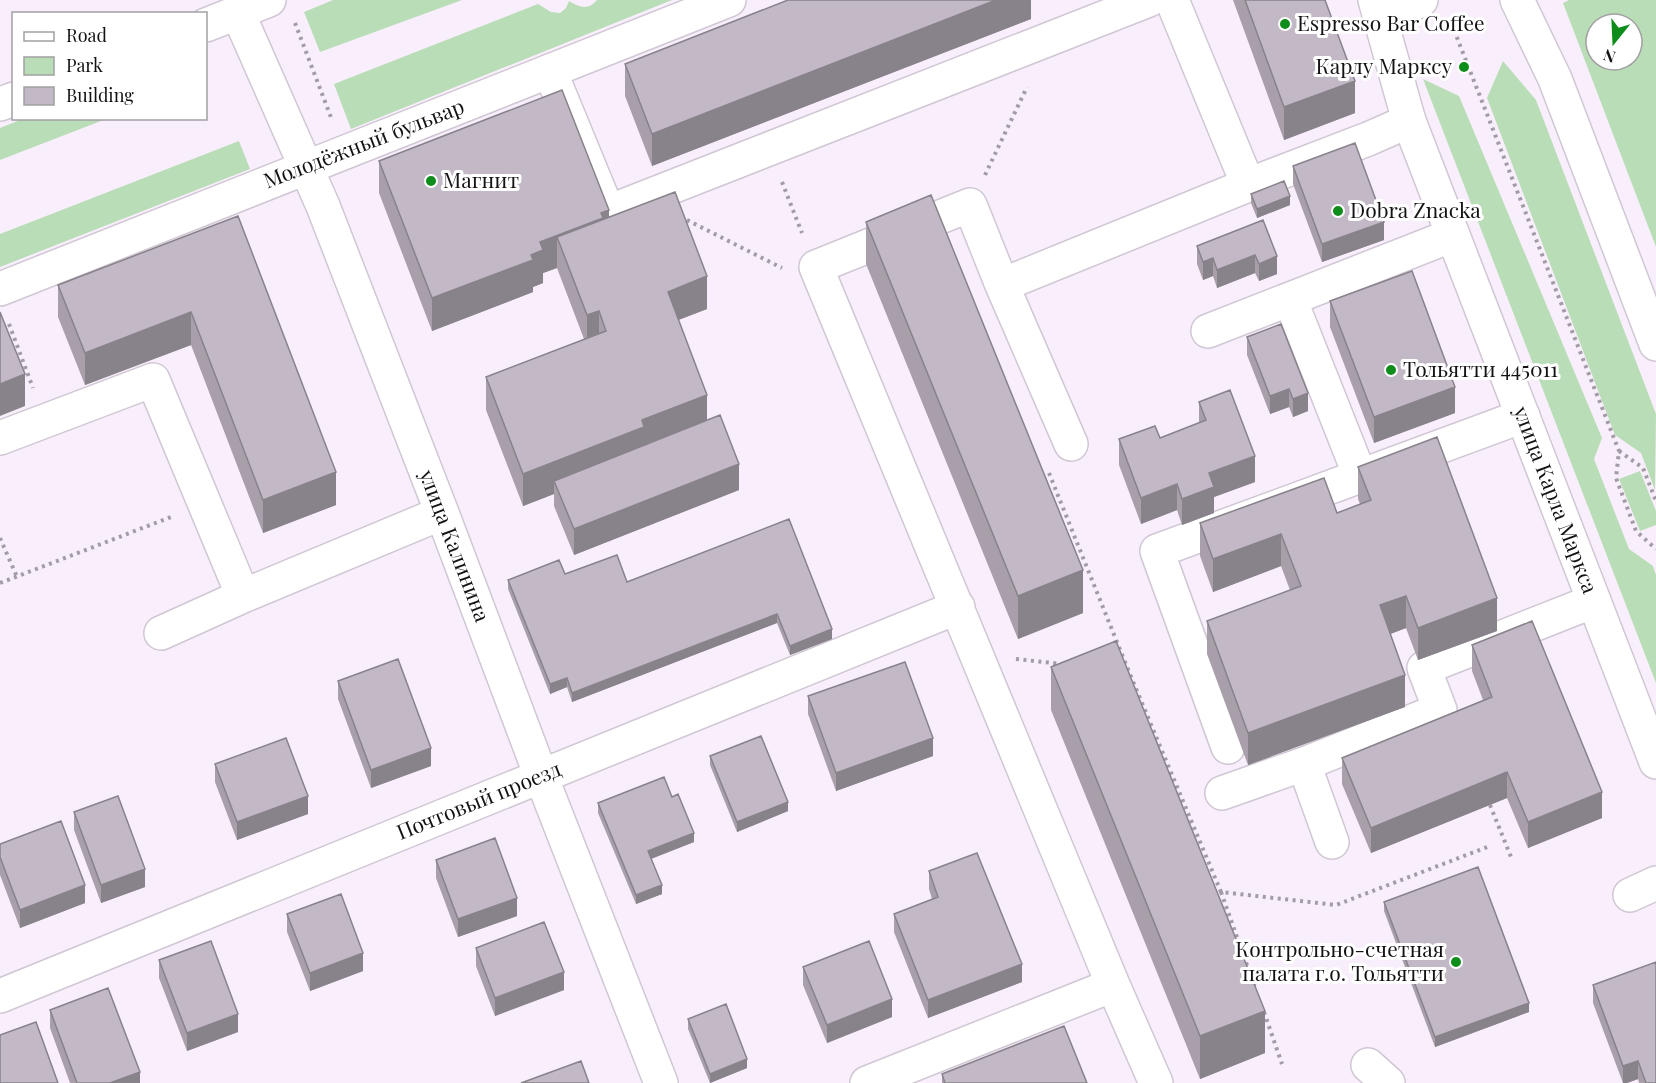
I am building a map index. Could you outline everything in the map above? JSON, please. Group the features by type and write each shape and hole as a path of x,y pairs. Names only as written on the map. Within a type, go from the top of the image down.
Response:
{"street":[{"name":"Молодёжный бульвар","path":"0,289 729,0"},
{"path":"550,72 608,212 1149,0"},
{"path":"1172,0 1248,185"},
{"path":"1378,10 1421,0"},
{"path":"1517,0 1555,79 1656,344"},
{"path":"207,25 238,13 281,8"},
{"name":"улица Карла Маркса","path":"1378,10 1409,121 1656,762"},
{"name":"улица Калинина","path":"238,13 327,217 541,776 662,1083"},
{"path":"1002,285 1409,121"},
{"path":"1071,444 970,205 820,278 1113,985 1156,1083"},
{"path":"1208,332 1453,236"},
{"path":"1290,299 1360,476"},
{"path":"0,438 153,380 243,596"},
{"path":"1228,747 1156,551 1522,416"},
{"path":"161,633 243,596 442,513"},
{"path":"1222,793 1304,764 1440,710 1424,668 1594,601"},
{"name":"Почтовый проезд","path":"0,996 958,607"},
{"path":"1304,764 1332,842"},
{"path":"867,1083 1113,985"}],"path":[{"path":"281,8 334,123"},
{"path":"1454,30 1619,451 1616,478 1636,531 1656,549"},
{"path":"970,205 1050,39"},
{"path":"770,149 820,278"},
{"path":"644,198 820,278"},
{"path":"9,324 46,421"},
{"path":"1619,451 1643,468 1656,501"},
{"path":"0,583 205,503"},
{"path":"0,538 16,577"},
{"path":"977,655 1070,665"},
{"path":"1117,670 1129,672"},
{"path":"1490,805 1511,857"},
{"path":"1221,892 1256,989"},
{"path":"1263,1010 1282,1064"}],"green space":[{"path":"333,0 462,0 320,52 304,12"},
{"path":"597,0 672,0 351,129 334,84 538,4 551,12 560,13 569,1 584,7"},
{"path":"1569,0 1656,0 1656,247 1589,72 1644,72 1644,12 1584,12 1584,58 1563,3"},
{"path":"1503,61 1536,100 1656,414 1655,490 1641,453 1615,435 1487,98"},
{"path":"1423,79 1459,96 1602,438 1594,459 1629,549 1653,566 1656,575 1656,683"},
{"path":"20,120 103,120 0,160 0,128"},
{"path":"239,141 250,169 0,267 0,234"},
{"path":"1640,471 1656,511 1656,525 1640,531 1619,479"}],"building":[{"path":"788,0 996,0 652,134 625,64"},
{"path":"1245,0 1325,0 1355,81 1284,107"},
{"path":"562,90 609,210 601,213 603,218 540,242 543,250 531,255 533,260 432,298 379,161"},
{"path":"1355,143 1384,222 1322,244 1293,166"},
{"path":"1284,181 1290,196 1257,209 1251,194"},
{"path":"675,192 707,276 668,292 707,395 642,420 644,427 523,474 486,377 606,331 599,311 587,315 557,237"},
{"path":"931,195 1083,570 1018,596 866,222"},
{"path":"238,216 336,472 263,500 191,312 85,353 58,285"},
{"path":"1263,220 1277,256 1259,264 1255,255 1217,270 1213,258 1203,262 1197,246"},
{"path":"1412,271 1455,387 1374,417 1330,301"},
{"path":"0,312 25,374 0,384"},
{"path":"1281,324 1308,393 1293,399 1289,389 1270,396 1247,337"},
{"path":"1230,390 1255,456 1209,473 1214,487 1182,499 1177,484 1141,498 1119,439 1155,426 1160,438 1206,420 1199,402"},
{"path":"720,415 739,464 574,529 554,481"},
{"path":"1437,437 1497,598 1418,628 1406,596 1380,605 1405,675 1248,733 1207,621 1301,586 1281,534 1213,559 1200,523 1324,478 1337,513 1371,500 1358,467"},
{"path":"789,519 832,629 790,646 777,614 572,693 567,678 550,684 508,580 559,560 565,574 617,555 627,582"},
{"path":"1532,621 1602,792 1528,822 1507,772 1371,828 1342,758 1492,697 1472,645"},
{"path":"1116,641 1265,1011 1200,1036 1051,667"},
{"path":"398,659 431,748 371,770 338,681"},
{"path":"905,662 933,738 836,773 808,696"},
{"path":"761,736 788,802 737,822 710,756"},
{"path":"286,738 308,796 237,822 215,764"},
{"path":"664,777 672,797 678,794 694,833 648,851 662,885 636,895 598,803"},
{"path":"118,796 145,869 101,885 74,812"},
{"path":"61,821 85,885 20,910 0,857 0,844"},
{"path":"495,838 517,898 458,919 436,860"},
{"path":"977,853 1022,964 928,1000 894,914 938,897 929,871"},
{"name":"Контрольно-счетная палата г.о. Тольятти","path":"1478,867 1529,1003 1435,1037 1384,902"},
{"path":"341,894 363,953 310,973 287,914"},
{"path":"544,922 564,972 495,998 476,948"},
{"path":"211,941 238,1014 187,1033 159,960"},
{"path":"869,941 892,999 827,1025 803,967"},
{"path":"1656,962 1656,1083 1646,1083 1638,1061 1623,1066 1593,985"},
{"path":"108,988 140,1072 110,1083 77,1083 50,1010"},
{"path":"726,1004 747,1059 710,1074 688,1019"},
{"path":"36,1022 58,1083 0,1083 0,1035"},
{"path":"1064,1026 1087,1083 945,1083 942,1074"},
{"path":"581,1061 589,1083 521,1083"}],"place":[{"name":"Espresso Bar Coffee","path":"1285,24"},
{"name":"Карлу Марксу","path":"1464,67"},
{"name":"Магнит","path":"431,181"},
{"name":"Dobra Znacka","path":"1338,211"},
{"name":"Тольятти 445011","path":"1391,370"},
{"name":"Контрольно-счетная палата г.о. Тольятти","path":"1456,962"}]}
